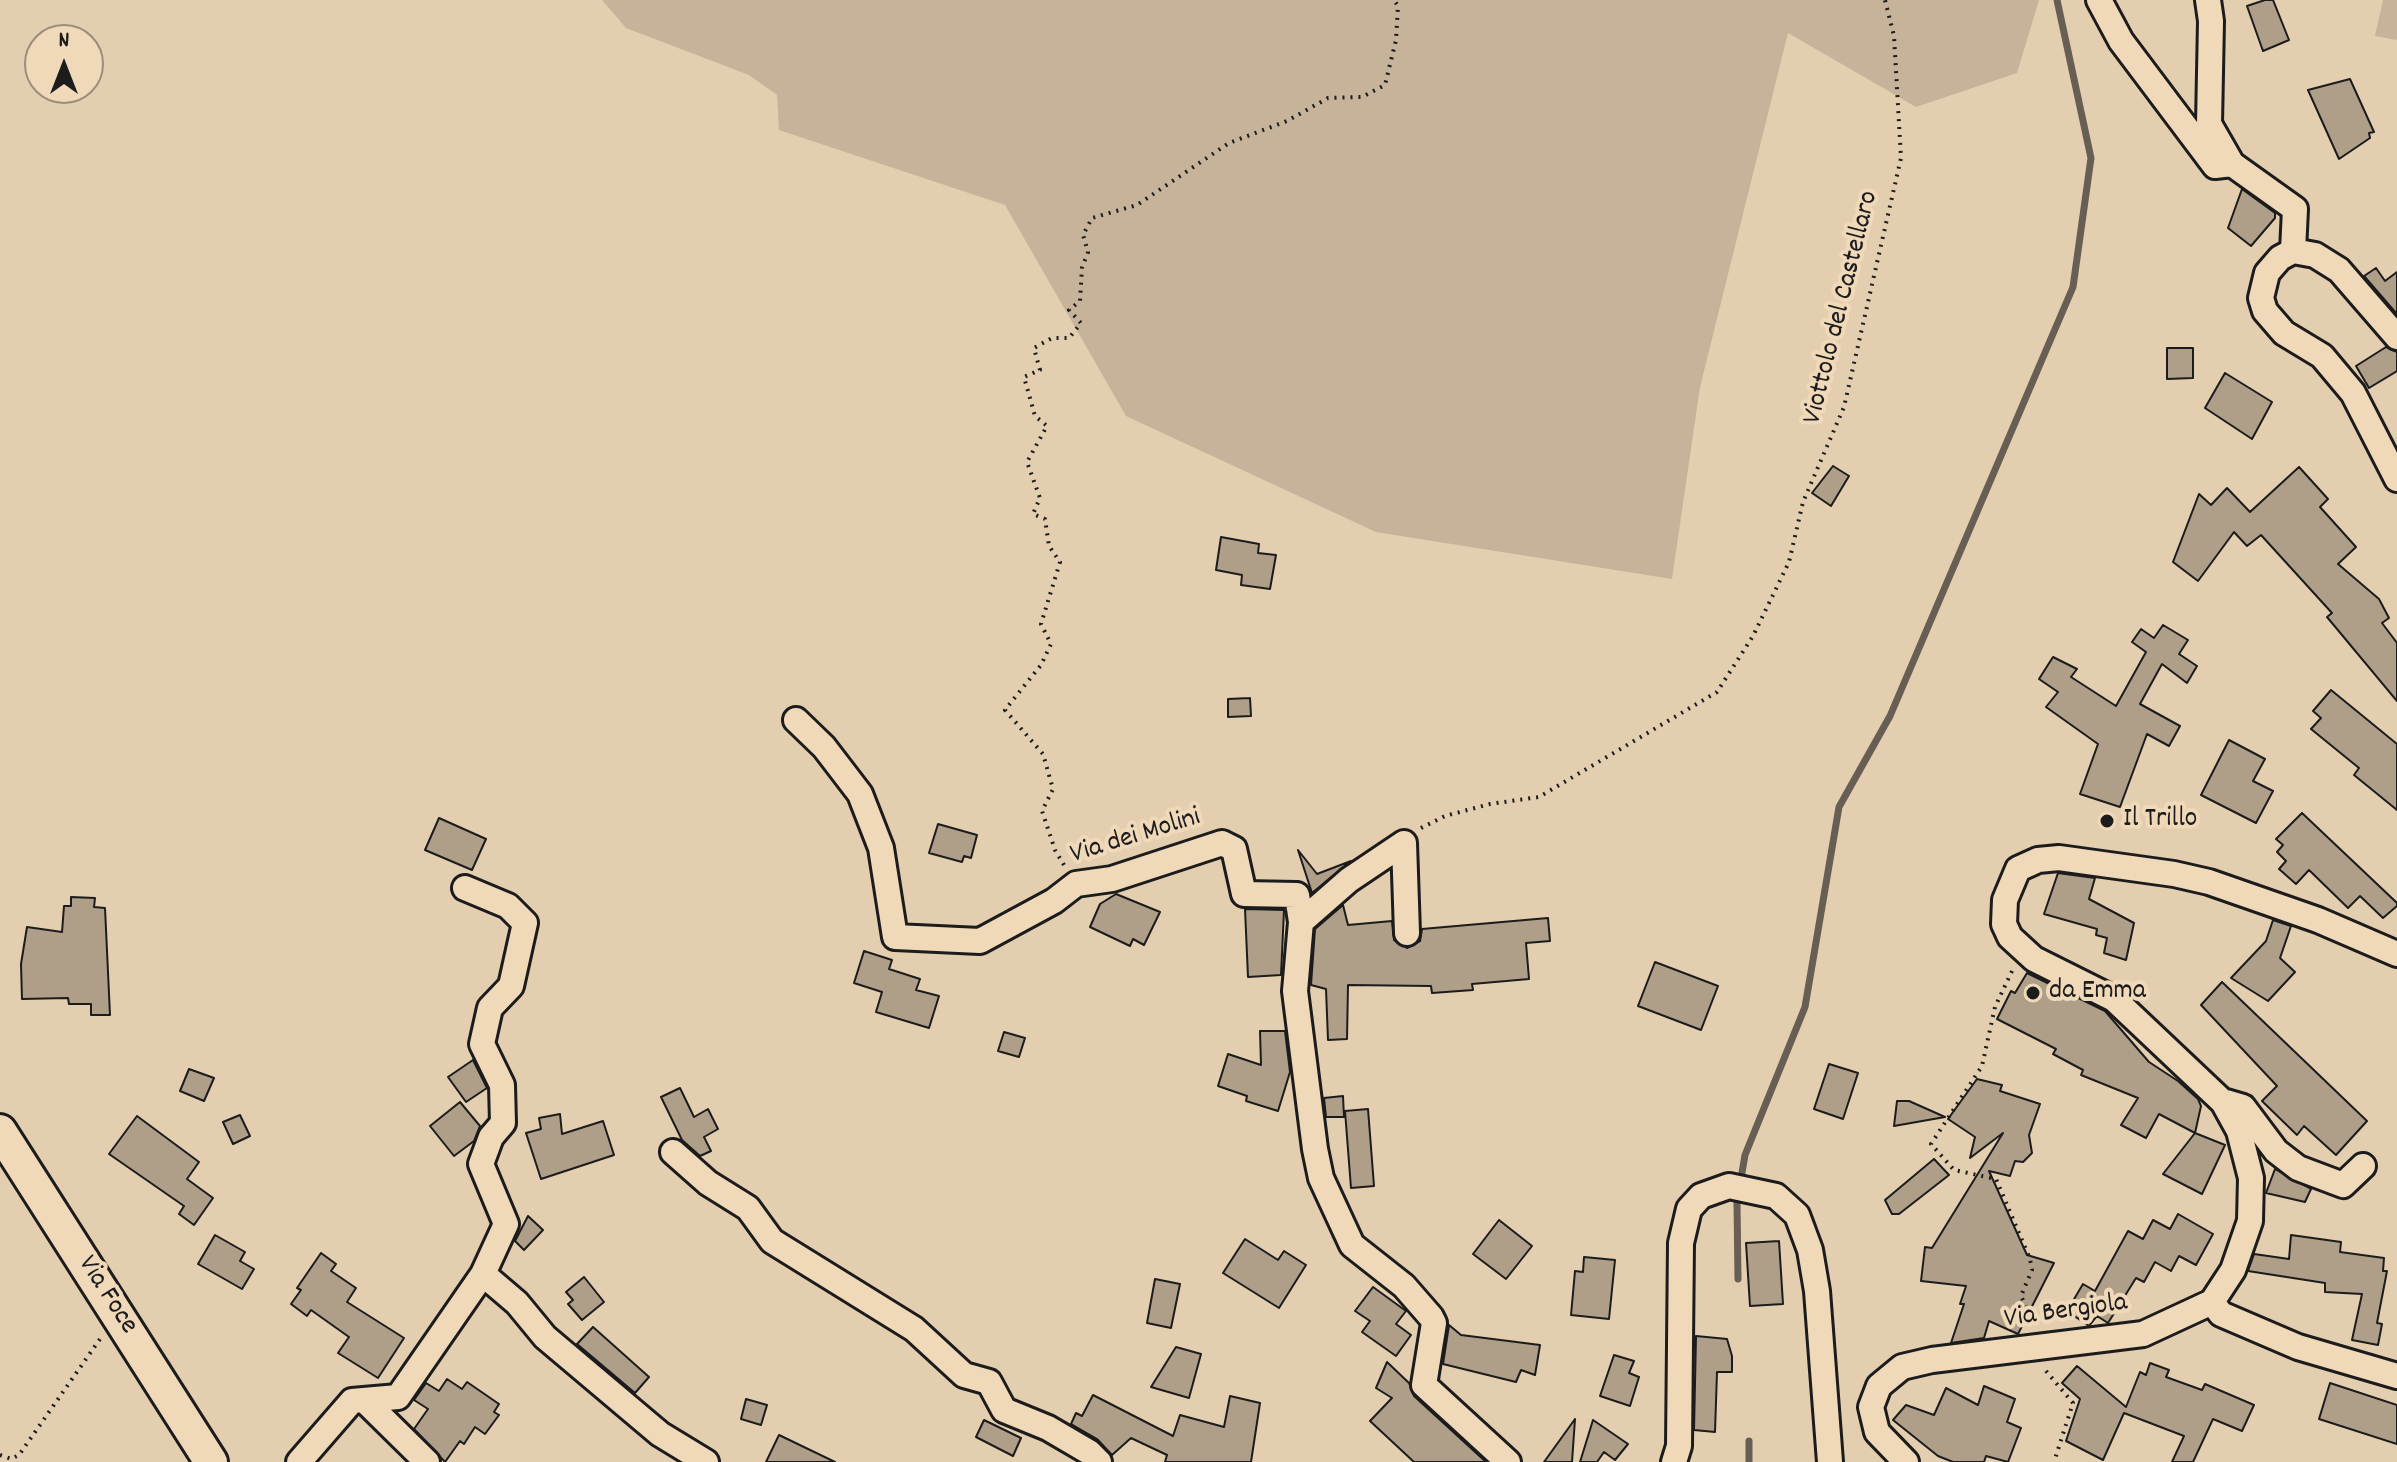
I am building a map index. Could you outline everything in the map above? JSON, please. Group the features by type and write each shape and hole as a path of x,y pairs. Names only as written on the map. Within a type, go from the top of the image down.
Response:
{"main road":[{"name":"Via Foce","path":"0,1131 211,1462"}],"street":[{"path":"2099,0 2121,41 2215,166 2232,164"},
{"path":"2208,0 2211,21 2209,124 2232,164 2295,209 2293,251"},
{"path":"2397,337 2329,262 2315,255 2293,251 2280,258 2267,273 2261,298 2265,311 2284,333 2322,356 2353,393 2397,479"},
{"name":"Via dei Molini","path":"796,720 824,747 860,794 881,848 895,937 980,941 1054,901 1076,884 1112,879 1227,843 1234,849 1242,892 1250,895 1297,895 1301,922"},
{"path":"1404,843 1349,880 1301,922 1295,991 1321,1178 1352,1245 1404,1286 1434,1323 1424,1385 1508,1462"},
{"path":"1404,843 1407,933"},
{"path":"2397,954 2318,920 2209,882 2059,858 2027,864 2018,869 2009,884 2004,924 2022,950 2114,999 2223,1102 2239,1131 2251,1178 2250,1221 2233,1270 2212,1302 2221,1314 2298,1347 2397,1376"},
{"path":"299,1462 352,1401 398,1397 483,1274 506,1224 481,1164 491,1137 503,1123 502,1085 482,1044 490,1008 511,986 525,923 508,906 465,888"},
{"path":"2223,1102 2243,1107 2276,1151 2298,1168 2343,1185 2363,1166"},
{"path":"673,1152 708,1183 748,1208 772,1241 914,1329 964,1375 989,1382 1004,1410 1048,1428 1089,1452 1099,1462"},
{"path":"1674,1462 1679,1446 1681,1243 1689,1209 1701,1196 1729,1186 1776,1196 1797,1215 1810,1250 1817,1291 1830,1462"},
{"path":"483,1274 517,1303 545,1337 660,1434 706,1462"},
{"name":"Via Bergiola","path":"1906,1462 1877,1432 1871,1407 1879,1386 1902,1367 1932,1360 2143,1334 2212,1302"},
{"path":"364,1400 427,1462"}],"path":[{"path":"1076,884 1055,850 1042,811 1053,789 1043,754 1005,710 1041,665 1051,644 1041,624 1060,562 1049,546 1045,519 1033,514 1040,498 1027,462 1047,426 1035,416 1024,377 1040,370 1034,348 1052,338 1069,338 1081,323 1069,310 1080,301 1082,268 1088,252 1083,235 1092,218 1137,205 1229,143 1287,121 1328,98 1362,97 1385,85 1396,40 1398,6 1394,0"},
{"name":"Viottolo del Castellaro","path":"1404,843 1419,829 1445,816 1539,797 1673,719 1717,692 1753,636 1789,562 1803,502 1844,407 1901,158 1894,36 1885,0"},
{"path":"2022,950 1995,1007 1982,1066 1931,1144 1954,1170 1996,1179 2030,1259 2032,1270 2021,1296 2047,1348 2045,1368 2073,1403 2054,1462"},
{"path":"0,1455 11,1459 19,1455 118,1314"}],"shaded area":[{"path":"602,0 2039,0 2017,73 1916,107 1788,33 1700,387 1672,579 1376,532 1126,416 1005,205 779,130 777,95 749,75 626,28"},
{"path":"2383,0 2397,0 2397,40 2375,36"}],"building":[{"path":"2273,0 2289,40 2263,51 2247,6"},
{"path":"2350,79 2374,132 2339,159 2308,90"},
{"path":"2242,189 2275,213 2275,218 2251,246 2228,228"},
{"path":"2376,268 2385,281 2397,272 2397,314 2364,276"},
{"path":"2386,347 2397,352 2397,371 2369,388 2356,366"},
{"path":"2167,348 2193,348 2193,378 2167,379"},
{"path":"2225,373 2272,402 2252,439 2205,408"},
{"path":"1833,466 1849,476 1831,506 1812,493"},
{"path":"2299,467 2328,499 2320,507 2356,547 2338,564 2379,599 2389,618 2382,623 2397,643 2397,701 2327,617 2332,613 2261,535 2247,546 2234,532 2198,581 2173,562 2199,494 2211,505 2227,488 2250,512"},
{"path":"1221,537 1259,544 1258,553 1276,555 1270,589 1241,585 1242,575 1216,570"},
{"path":"2163,625 2188,640 2179,654 2197,666 2187,683 2162,664 2140,704 2180,726 2169,746 2147,734 2120,807 2080,794 2098,744 2046,707 2058,692 2039,679 2053,657 2077,669 2071,677 2116,706 2146,652 2132,642 2141,629 2154,638"},
{"path":"2331,690 2397,744 2397,810 2354,775 2359,768 2311,729 2321,718 2313,711"},
{"path":"1250,698 1251,716 1228,717 1228,699"},
{"path":"2229,740 2265,759 2253,781 2273,791 2256,823 2201,795"},
{"path":"2302,813 2397,906 2383,918 2360,896 2348,908 2309,870 2296,884 2279,869 2286,861 2277,852 2283,845 2276,839"},
{"path":"439,818 486,839 472,870 425,850"},
{"path":"938,824 977,835 971,858 964,856 962,862 929,853"},
{"path":"1298,850 1317,874 1351,861 1312,893"},
{"path":"2058,873 2095,878 2089,899 2134,923 2126,960 2104,953 2107,938 2096,935 2097,929 2044,914"},
{"path":"1116,894 1160,912 1144,945 1133,939 1130,946 1090,927 1100,904"},
{"path":"71,897 95,898 94,907 105,908 110,1015 91,1015 91,1004 69,1004 68,998 22,999 21,964 27,927 62,932 64,906 71,906"},
{"path":"1343,905 1348,925 1392,921 1394,940 1407,948 1420,941 1422,929 1548,918 1550,941 1526,943 1529,979 1472,984 1473,990 1432,993 1431,986 1348,985 1347,1039 1328,1040 1326,989 1311,985 1315,929"},
{"path":"1245,909 1284,910 1281,975 1248,977"},
{"path":"2273,920 2291,926 2280,958 2295,972 2268,1001 2231,978 2266,941"},
{"path":"864,951 892,960 889,969 920,979 916,990 939,996 929,1028 876,1012 882,992 854,983"},
{"path":"1655,962 1718,986 1701,1030 1638,1006"},
{"path":"2027,973 2105,1011 2149,1062 2198,1099 2201,1106 2195,1133 2159,1114 2146,1138 2121,1125 2138,1098 2081,1075 2083,1070 2053,1054 2056,1049 1997,1019 2011,991 2015,993"},
{"path":"2222,982 2367,1121 2336,1155 2304,1126 2297,1135 2262,1101 2277,1086 2201,1005"},
{"path":"1260,1031 1285,1031 1290,1072 1278,1111 1246,1101 1247,1096 1218,1086 1228,1054 1261,1065"},
{"path":"1004,1032 1025,1038 1019,1057 998,1051"},
{"path":"473,1060 487,1088 466,1102 448,1077"},
{"path":"1829,1064 1858,1073 1843,1119 1814,1109"},
{"path":"189,1069 214,1078 204,1101 180,1091"},
{"path":"1977,1079 2002,1085 2000,1091 2040,1104 2029,1135 2032,1153 2023,1162 2015,1161 2010,1176 1989,1171 2027,1255 2054,1263 2018,1334 1989,1321 1984,1338 1951,1343 1964,1304 1960,1304 1966,1286 1921,1281 1925,1247 1932,1248 2003,1133 1970,1158 1975,1137 1948,1119"},
{"path":"680,1088 694,1117 708,1109 718,1129 704,1137 711,1151 700,1156 682,1140 661,1097"},
{"path":"1343,1096 1344,1117 1326,1117 1324,1098"},
{"path":"1897,1101 1909,1101 1945,1117 1894,1126"},
{"path":"460,1102 480,1126 474,1141 454,1156 430,1126"},
{"path":"1368,1109 1374,1186 1351,1188 1345,1111"},
{"path":"560,1114 562,1134 603,1121 614,1155 541,1179 526,1133 541,1129 539,1118"},
{"path":"240,1115 250,1136 233,1144 223,1122"},
{"path":"137,1116 199,1162 187,1179 213,1198 194,1225 179,1214 184,1206 109,1154"},
{"path":"2195,1133 2225,1145 2202,1194 2163,1174"},
{"path":"1934,1159 1949,1175 1899,1214 1892,1214 1885,1200"},
{"path":"2275,1169 2311,1189 2305,1202 2266,1193"},
{"path":"2178,1214 2213,1234 2196,1265 2179,1256 2171,1271 2155,1262 2144,1282 2136,1278 2108,1323 2097,1316 2089,1326 2067,1311 2083,1284 2095,1291 2128,1231 2143,1239 2153,1220 2170,1229"},
{"path":"528,1216 543,1230 524,1250 515,1241"},
{"path":"1499,1220 1532,1246 1506,1279 1473,1254"},
{"path":"215,1235 245,1252 240,1261 254,1269 242,1289 198,1264"},
{"path":"2291,1235 2341,1242 2340,1252 2384,1258 2383,1271 2387,1271 2377,1323 2382,1324 2378,1345 2352,1340 2362,1294 2325,1292 2325,1283 2248,1271 2254,1254 2289,1259"},
{"path":"1245,1239 1278,1260 1284,1251 1306,1265 1279,1308 1223,1273"},
{"path":"1779,1241 1783,1304 1750,1306 1746,1243"},
{"path":"321,1253 336,1264 331,1271 356,1288 347,1302 404,1338 378,1378 338,1353 349,1337 311,1310 307,1316 291,1304 301,1290 297,1288"},
{"path":"1584,1257 1615,1260 1609,1319 1571,1315 1575,1271 1583,1272"},
{"path":"584,1277 604,1302 582,1320 568,1304 573,1300 566,1292"},
{"path":"1155,1279 1180,1284 1171,1328 1147,1323"},
{"path":"1373,1287 1406,1311 1396,1324 1411,1335 1396,1356 1362,1332 1370,1321 1355,1311"},
{"path":"1449,1325 1461,1335 1540,1345 1535,1375 1521,1370 1516,1382 1443,1364"},
{"path":"593,1327 649,1377 635,1393 577,1344"},
{"path":"1696,1336 1727,1339 1732,1356 1732,1372 1717,1372 1715,1432 1694,1430"},
{"path":"1176,1347 1201,1354 1189,1398 1151,1387"},
{"path":"1614,1355 1634,1361 1629,1373 1639,1377 1630,1406 1600,1396"},
{"path":"1387,1362 1409,1383 1414,1396 1486,1462 1414,1462 1370,1421 1392,1398 1376,1388"},
{"path":"2150,1363 2169,1370 2166,1377 2202,1390 2205,1384 2254,1405 2242,1431 2213,1419 2193,1462 2172,1462 2184,1436 2124,1413 2103,1460 2066,1441 2080,1399 2062,1383 2077,1366 2126,1407 2140,1372 2146,1375"},
{"path":"447,1379 462,1389 467,1382 499,1404 494,1412 499,1415 485,1434 475,1427 464,1444 460,1441 445,1462 414,1429 428,1409 414,1400 426,1383 439,1391"},
{"path":"2330,1383 2397,1405 2397,1444 2319,1419"},
{"path":"1984,1386 2015,1399 2007,1422 2021,1428 2008,1462 1986,1456 1984,1462 1953,1462 1938,1456 1893,1420 1906,1405 1934,1415 1946,1388 1978,1405"},
{"path":"1093,1395 1173,1436 1180,1415 1224,1427 1230,1396 1260,1403 1251,1462 1165,1462 1167,1455 1131,1438 1112,1455 1097,1439 1071,1424 1076,1413 1082,1416"},
{"path":"746,1399 767,1405 761,1425 741,1419"},
{"path":"1575,1419 1572,1462 1544,1462"},
{"path":"984,1420 1021,1438 1013,1456 976,1437"},
{"path":"1593,1420 1628,1444 1615,1460 1604,1452 1597,1462 1580,1462"},
{"path":"779,1435 835,1462 766,1462"}],"waterway":[{"path":"1738,1279 1737,1202 1745,1155 1805,1007 1839,807 1890,716 2073,287 2091,158 2057,0"},
{"path":"1749,1441 1749,1462"}],"place":[{"name":"Il Trillo","path":"2107,821"},
{"name":"da Emma","path":"2033,993"}]}
